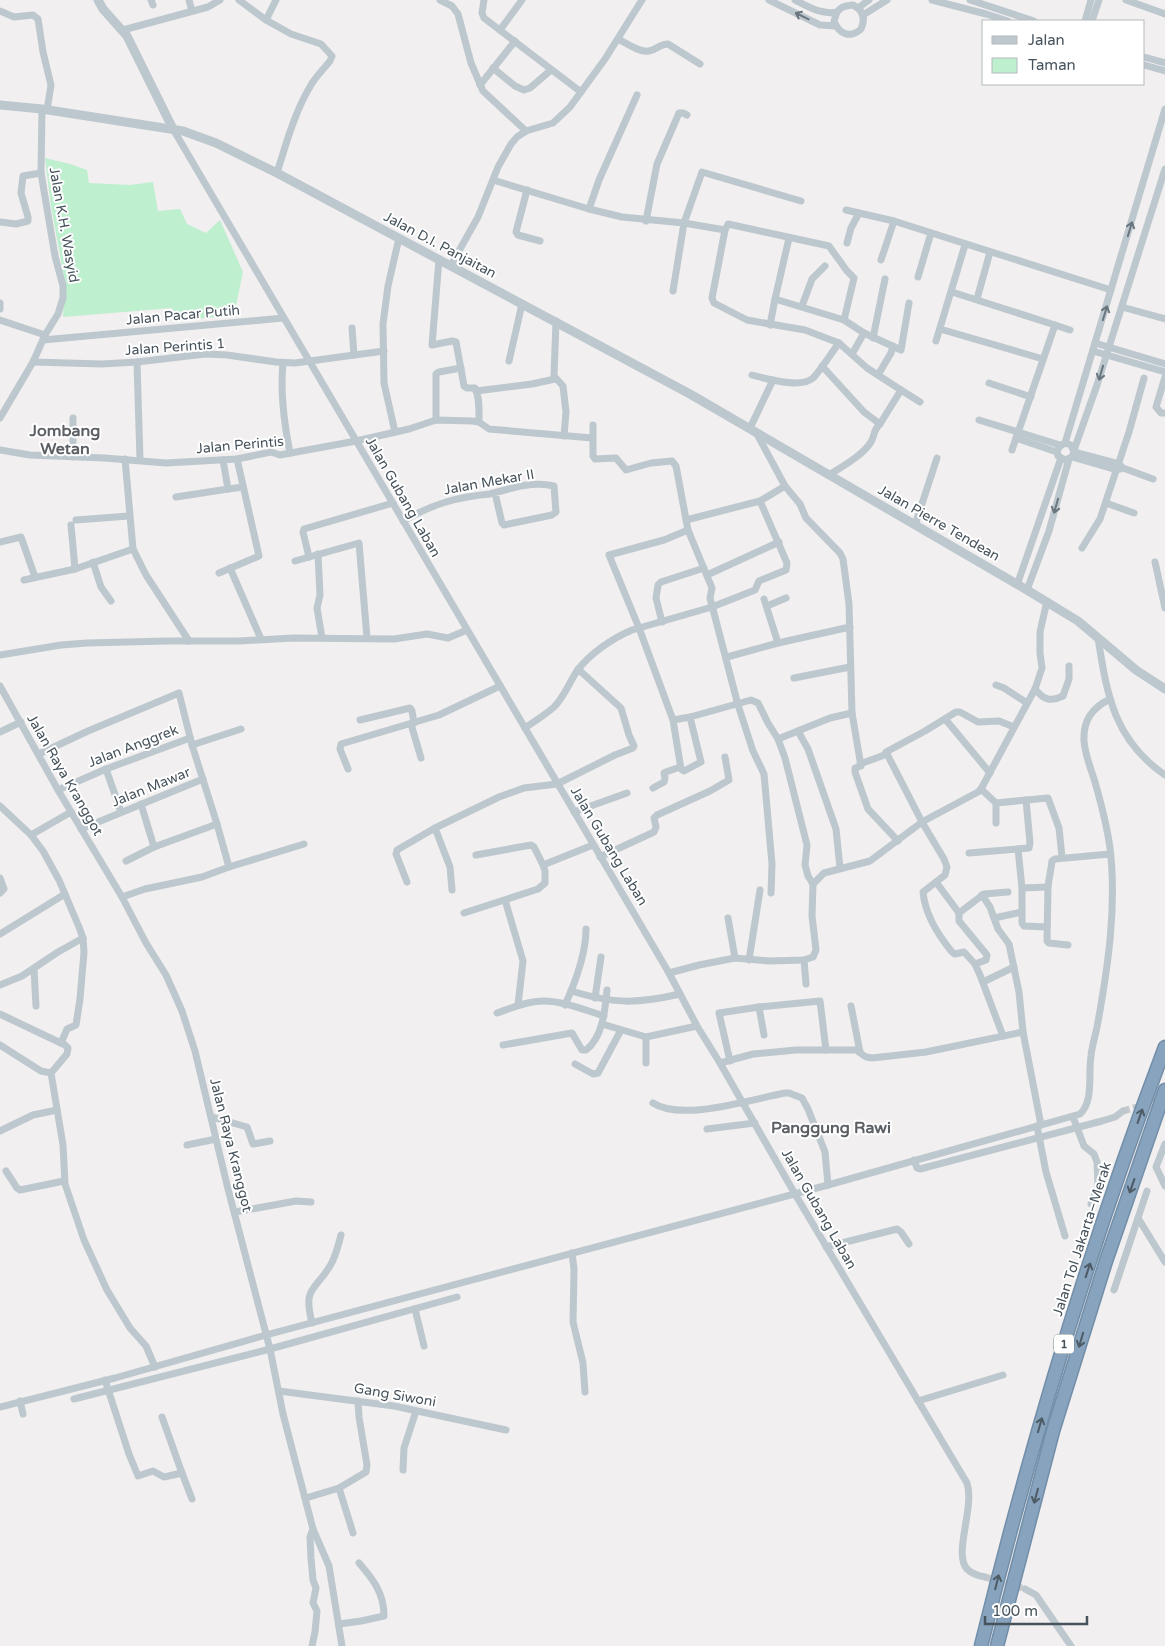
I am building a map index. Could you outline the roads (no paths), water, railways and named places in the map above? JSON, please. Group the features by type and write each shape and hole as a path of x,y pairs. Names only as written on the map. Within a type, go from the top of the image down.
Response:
{"highway":[{"name":"Jalan Tol Jakarta–Merak","path":"981,1646 1003,1557 1054,1375 1107,1210 1165,1047"},
{"name":"1","path":"997,1646 1053,1431 1106,1261 1165,1090"}],"street":[{"path":"98,0 108,15 123,30 173,129"},
{"path":"189,0 192,11"},
{"path":"123,30 208,7 220,0"},
{"path":"239,0 266,20 291,34 321,44 332,56 332,59 306,93 287,141 277,173"},
{"path":"266,20 276,0"},
{"path":"440,0 452,6 458,14 471,63 486,96 526,131"},
{"path":"484,0 483,16 581,92"},
{"path":"500,30 522,0"},
{"path":"451,265 478,218 493,180 511,144 526,131 553,123 570,107 605,59 642,0"},
{"path":"769,0 820,25 836,26"},
{"path":"795,0 819,12 829,14 837,12"},
{"path":"858,8 869,0"},
{"path":"863,16 887,0"},
{"path":"932,0 1005,20"},
{"path":"970,0 988,2 1032,20"},
{"path":"1085,20 1091,0"},
{"path":"1092,20 1099,0"},
{"path":"1126,0 1145,3 1165,14"},
{"path":"986,14 988,2"},
{"path":"853,5 858,8 863,16 864,23 858,32 844,34 836,26 834,21 837,12 845,6 853,5"},
{"name":"Jalan K.H. Wasyid","path":"0,11 14,17 33,14 38,19 51,85 45,110 41,173 63,293 58,314 44,338 34,362 0,418"},
{"path":"618,39 644,51 662,44 668,44 700,64"},
{"path":"480,86 515,42"},
{"path":"1145,57 1165,63"},
{"path":"1145,65 1165,71"},
{"path":"493,68 515,86 524,90 530,88 551,70"},
{"path":"589,209 599,180 637,95"},
{"name":"Jalan D.I. Panjaitan","path":"0,105 173,129 216,143 451,265 690,394"},
{"path":"1017,584 1096,343 1165,109"},
{"path":"646,221 657,164 679,113 683,112 687,115"},
{"name":"Jalan Gubang Laban","path":"173,129 669,973 697,1026 826,1247 967,1483 970,1498 963,1546 963,1560 967,1569 974,1574 985,1577"},
{"path":"1027,590 1097,385 1165,169"},
{"path":"673,291 684,224 702,172 801,201"},
{"path":"0,222 16,224 28,221 21,194 22,176 41,173"},
{"path":"493,180 589,209 646,221 724,230"},
{"path":"527,190 516,232 518,235 540,241"},
{"path":"846,210 894,221 965,245 1112,289"},
{"path":"847,243 851,228 859,214"},
{"path":"881,260 894,221"},
{"path":"844,320 854,278 829,246 728,224 724,230 713,301 747,320 812,332 839,343 878,375 920,402"},
{"path":"918,277 931,233"},
{"path":"395,432 384,383 383,324 388,286 399,238"},
{"path":"770,325 789,238"},
{"path":"936,341 965,245"},
{"path":"977,299 990,252"},
{"path":"439,259 432,345 456,342 465,387 474,388 476,391 479,403 479,422"},
{"path":"802,306 812,279 825,266"},
{"path":"873,338 885,279"},
{"path":"952,292 1070,330"},
{"path":"775,299 844,320 873,338 901,350 909,302"},
{"path":"0,303 0,309"},
{"path":"509,361 522,304"},
{"path":"1122,306 1165,319"},
{"name":"Jalan Pacar Putih","path":"44,338 86,336 283,318"},
{"path":"0,320 44,338"},
{"path":"556,321 555,379 563,386 566,412 564,436"},
{"path":"1012,450 1055,325"},
{"path":"352,328 354,355"},
{"path":"940,329 1043,359"},
{"path":"852,354 864,333"},
{"path":"752,375 773,380 808,382 814,377 839,343"},
{"path":"1096,343 1148,363 1165,372"},
{"path":"878,375 893,346"},
{"path":"1093,351 1148,363 1165,364"},
{"name":"Jalan Perintis 1","path":"34,362 102,364 205,354 227,355 283,363 384,352"},
{"path":"137,362 140,460"},
{"path":"283,363 282,396 285,430 290,453"},
{"path":"822,366 864,412 880,424"},
{"path":"436,420 436,374 461,368"},
{"path":"1165,377 1156,407 1161,413 1165,413"},
{"path":"1082,548 1100,519 1120,467 1144,378"},
{"path":"476,391 555,379"},
{"path":"773,380 753,431 785,486 800,504 806,518 840,553 843,559 850,627 852,713 860,764"},
{"path":"989,383 1031,397"},
{"path":"829,475 862,452 870,443 874,431 901,390"},
{"name":"Jalan Pierre Tendean","path":"690,394 1047,601 1078,622 1136,670 1165,689"},
{"path":"73,418 73,457"},
{"name":"Jalan Perintis","path":"0,450 30,455 166,463 223,460 271,452 280,455 356,441 436,420 479,422 489,429 592,438"},
{"path":"979,420 1072,455 1120,467 1152,479"},
{"path":"592,425 593,456 595,459 616,458 626,470 651,463 672,461 676,466 688,530 712,588 710,597 712,607 738,704 753,751 764,774 772,864 772,892"},
{"path":"1061,450 1070,445 1072,455"},
{"path":"915,525 937,458"},
{"path":"220,573 259,556 237,459"},
{"path":"125,460 133,549 146,575 189,641"},
{"path":"223,460 228,489"},
{"name":"Jalan Mekar II","path":"403,521 446,500 529,485 553,485 555,488 555,513 506,525 502,523 495,492"},
{"path":"686,520 760,501 785,486"},
{"path":"176,498 243,487"},
{"path":"525,728 558,703 578,669 599,650 620,635 712,607 755,590 759,581 786,570 788,564 760,501"},
{"path":"1106,503 1134,513"},
{"path":"309,557 303,532 304,529 392,504"},
{"path":"75,568 74,522 129,516"},
{"path":"688,530 664,540 609,555 639,628 673,720 680,767 684,771 701,762 690,717"},
{"path":"0,542 21,537 35,577"},
{"path":"1033,537 1045,541"},
{"path":"295,561 356,542 359,544 367,638"},
{"path":"662,622 656,598 658,585 661,582 706,571 779,542"},
{"path":"24,580 75,568 133,549"},
{"path":"318,554 320,587 317,608 322,638"},
{"path":"93,562 101,586 111,601"},
{"path":"1155,562 1165,608"},
{"path":"230,568 258,639"},
{"path":"767,606 786,598"},
{"path":"764,599 778,643"},
{"path":"813,884 824,873 870,861 922,822 981,789 1035,689 1042,668 1040,632 1047,601"},
{"path":"727,658 778,643 850,627"},
{"path":"0,655 61,645 189,641 239,642 258,639 394,639 427,634 448,638 467,630"},
{"path":"1098,638 1105,682 1119,724 1151,766 1165,775"},
{"path":"1035,689 1040,696 1047,700 1054,700 1063,696 1069,666"},
{"path":"794,678 850,667"},
{"path":"407,882 395,852 436,828 516,791 557,784 615,755 632,750 634,747 621,708 578,669"},
{"path":"996,685 1027,703"},
{"name":"Jalan Raya Kranggot","path":"0,686 58,790 166,975 178,1002 195,1051 212,1117 270,1348 283,1414 313,1529 329,1566 342,1646"},
{"path":"348,769 340,749 341,744 446,712 500,686"},
{"path":"39,754 175,693 179,693 191,742 229,867"},
{"path":"914,1160 917,1168 920,1170 1039,1131 1075,1124 1086,1106 1091,1056 1109,946 1113,894 1104,814 1084,741 1090,715 1097,706 1110,699"},
{"path":"669,973 735,958 749,960 804,960 810,959 815,955 812,916 813,884 806,871 807,845 785,758 778,739 758,703 751,700 673,720"},
{"path":"360,720 410,708 421,758"},
{"path":"1003,1036 975,964 964,952 955,954 952,952 933,927 922,893 945,875 947,867 886,752 888,749 946,720 956,712 960,712 978,722 999,721 1014,727"},
{"path":"778,739 830,718 852,713"},
{"path":"946,720 990,773"},
{"path":"0,732 21,722"},
{"name":"Jalan Anggrek","path":"58,790 106,769 191,742 241,730"},
{"path":"798,731 808,749 836,830 840,868"},
{"path":"887,754 860,764 855,768 855,772 866,806 898,841"},
{"path":"600,857 654,832 656,827 654,818 657,814 710,791 729,780 725,757"},
{"path":"653,788 664,782 664,773 680,767"},
{"path":"106,769 121,812"},
{"name":"Jalan Mawar","path":"81,829 203,780"},
{"path":"981,789 996,802 1045,797 1049,800 1059,828 1062,857"},
{"path":"574,812 627,793"},
{"path":"969,853 1030,847 1026,800"},
{"path":"996,802 996,823"},
{"path":"141,804 154,847"},
{"path":"0,806 31,835 51,865 83,938 84,952 76,1025 68,1029 62,1044"},
{"path":"31,835 71,812"},
{"path":"126,861 154,847 217,824"},
{"path":"436,828 450,867 452,890"},
{"path":"122,897 154,886 202,877 304,844"},
{"path":"464,913 532,892 543,886 546,878 543,865 531,845 476,855"},
{"path":"543,865 593,845"},
{"path":"1018,849 1022,888 1022,923 1024,926 1047,927"},
{"path":"1068,944 1048,943 1048,877 1052,871 1052,861 1062,857 1110,854"},
{"path":"0,878 4,889 0,893"},
{"path":"936,882 959,913 959,920 987,957 986,960 975,964"},
{"path":"1022,888 1048,887"},
{"path":"749,960 760,890"},
{"path":"959,913 982,895 1008,892"},
{"path":"0,934 65,894"},
{"path":"982,895 990,907 998,929 1008,944 1014,967 1020,992 1022,1032 1046,1172 1065,1236"},
{"path":"505,900 523,961 518,1005"},
{"path":"994,918 1022,912"},
{"path":"728,918 735,958"},
{"path":"565,1005 584,947 586,929"},
{"path":"0,985 22,976 83,938"},
{"path":"595,998 601,957"},
{"path":"804,960 806,984"},
{"path":"983,982 1014,967"},
{"path":"34,969 36,1006"},
{"path":"504,1045 572,1033 582,1050 586,1050 594,1042 603,1020 607,990"},
{"path":"571,991 606,1000 645,1002 680,994"},
{"path":"497,1013 518,1005 542,1001 565,1005 603,1020 621,1030 646,1037 697,1026"},
{"path":"730,1060 719,1013 759,1007 820,1001 826,1050"},
{"path":"851,1006 858,1051"},
{"path":"759,1007 764,1035"},
{"path":"0,1014 68,1048 68,1054 51,1073"},
{"path":"575,1064 593,1074 598,1073 621,1030"},
{"path":"720,1063 753,1054 776,1051 858,1051 868,1058 881,1057 926,1052 1022,1032"},
{"path":"646,1037 646,1063"},
{"path":"1,1047 41,1071 51,1073"},
{"path":"51,1073 63,1145 64,1181 84,1240 98,1274 130,1328 146,1346 155,1366"},
{"path":"653,1104 658,1107 681,1111 711,1108 785,1093 802,1098 824,1152 828,1185"},
{"path":"0,1131 33,1115 57,1110"},
{"path":"0,1407 270,1348 572,1253 795,1194 914,1160 1039,1131 1110,1119 1123,1111"},
{"path":"212,1117 246,1127 254,1144 270,1141"},
{"path":"707,1129 755,1124"},
{"path":"1075,1124 1084,1146 1094,1154 1097,1162 1098,1186 1091,1204"},
{"path":"187,1145 216,1139"},
{"path":"1165,1144 1156,1167 1165,1186"},
{"path":"6,1171 20,1190 64,1181"},
{"path":"1114,1290 1147,1191"},
{"path":"235,1212 296,1201 311,1202"},
{"path":"1138,1218 1165,1262"},
{"path":"826,1247 896,1229 901,1232 909,1244"},
{"path":"312,1323 308,1306 309,1296 315,1285 328,1270 341,1235"},
{"path":"572,1253 574,1270 573,1322 583,1363 585,1392"},
{"path":"74,1399 155,1366 312,1323 415,1309 457,1297"},
{"path":"415,1309 424,1346"},
{"path":"918,1401 1003,1375"},
{"path":"107,1385 136,1473 140,1476 154,1471 164,1477 182,1473"},
{"name":"Gang Siwoni","path":"279,1391 394,1406 506,1430"},
{"path":"306,1498 339,1488 364,1474 367,1469 358,1401"},
{"path":"20,1403 23,1414"},
{"path":"403,1470 404,1448 416,1411"},
{"path":"162,1417 192,1499"},
{"path":"339,1488 353,1533"},
{"path":"312,1646 317,1611 314,1603 316,1588 313,1580 311,1558 310,1537 313,1529"},
{"path":"338,1624 384,1616 383,1604 376,1583 359,1563"},
{"path":"1025,1589 1036,1595 1071,1646"}],"tunnel":[{"path":"1123,1111 1162,1100"},
{"path":"985,1577 1025,1589"}],"district":[{"name":"Jombang Wetan","path":"65,440"},
{"name":"Panggung Rawi","path":"831,1128"}]}
